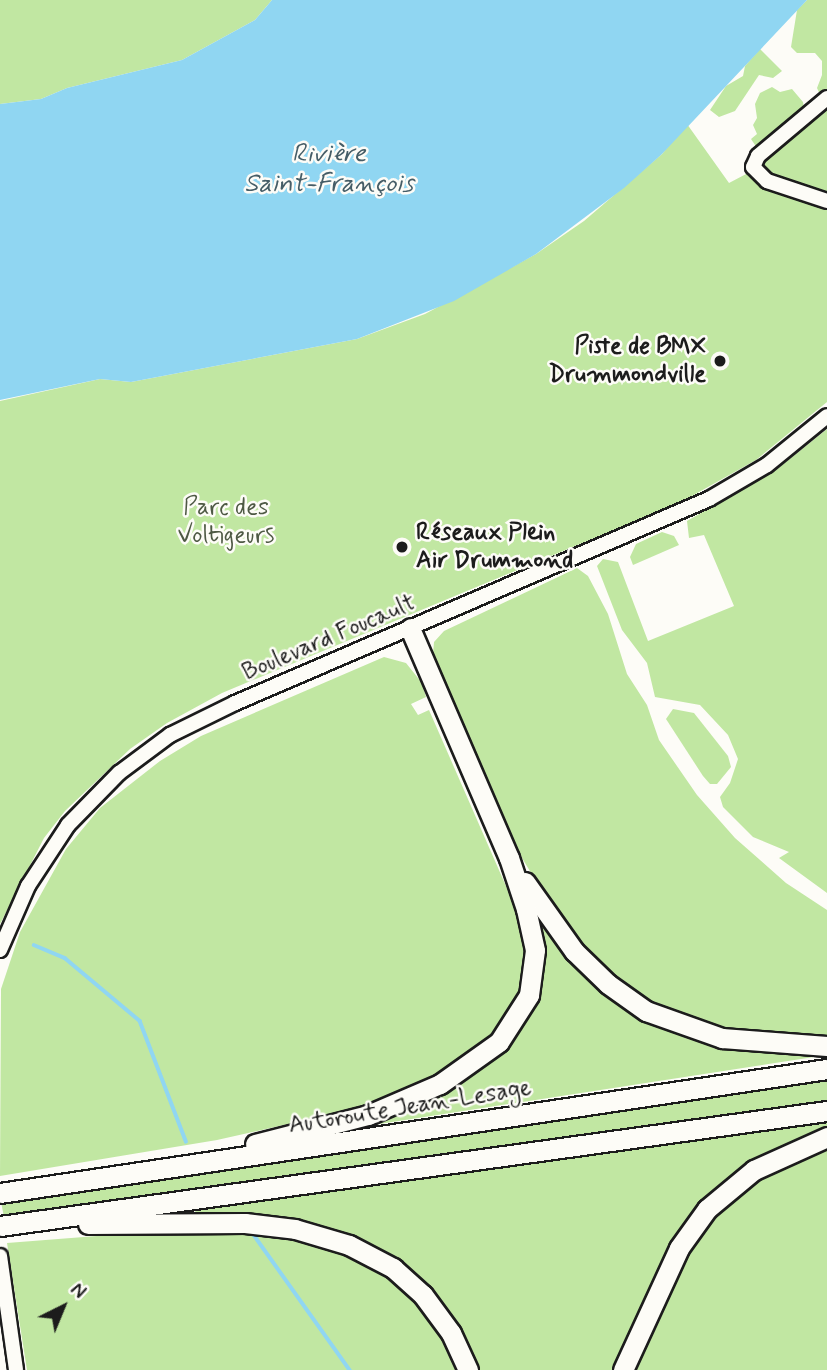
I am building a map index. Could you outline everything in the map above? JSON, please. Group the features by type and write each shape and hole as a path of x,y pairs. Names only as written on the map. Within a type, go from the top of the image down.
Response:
{"highway":[{"path":"139,1172 379,1112 440,1084 484,1055 518,1019 535,969 533,933 509,858 410,628"},
{"path":"509,858 574,951 608,984 646,1011 687,1029 734,1041 827,1046"},
{"name":"Autoroute Jean-Lesage","path":"0,1193 827,1069"},
{"path":"1,1226 827,1111"},
{"path":"623,1370 679,1248 707,1209 763,1165 827,1136"},
{"path":"1,1226 237,1222 280,1227 337,1241 377,1258 416,1287 447,1325 468,1370"}],"street":[{"path":"827,98 758,156 753,167 767,181 827,201"},
{"name":"Boulevard Foucault","path":"0,950 23,895 52,847 80,811 128,765 208,715 709,499 767,465 827,416"},
{"path":"0,1256 16,1370"}],"green space":[{"path":"0,0 272,0 255,20 182,60 67,88 41,99 0,104"},
{"path":"807,0 827,0 827,94 822,99 817,88 822,75 822,61 815,53 797,53 791,47 797,10"},
{"path":"760,49 782,71 773,78 759,75 735,111 719,117 710,110 726,86 743,76 745,66"},
{"path":"772,87 780,92 792,89 803,102 805,114 759,151 751,139 757,134 753,125 757,118 755,104 760,93"},
{"path":"827,102 827,197 766,177 757,168 763,158"},
{"name":"Parc des Voltigeurs","path":"687,124 729,183 748,173 755,179 827,204 827,402 756,460 683,501 222,693 167,723 130,749 65,811 44,838 0,924 0,401 100,379 131,382 357,339 425,314 536,254 584,221 662,154"},
{"path":"827,429 827,893 779,858 789,852 753,837 723,807 720,797 730,783 738,759 728,735 700,705 655,697 647,663 622,630 597,566 603,559 618,562 648,641 734,606 704,535 689,538 687,521 776,470"},
{"path":"662,532 674,536 679,545 633,565 630,557 636,544"},
{"path":"577,568 588,576 608,614 627,674 647,705 659,740 697,795 735,838 786,883 827,910 827,1037 732,1031 656,1006 587,953 551,906 522,858 433,654 434,642 444,631"},
{"path":"384,657 406,663 422,683 426,697 411,704 418,715 429,710 520,918 526,944 522,994 499,1030 464,1060 420,1085 359,1108 217,1140 0,1176 1,989 20,932 66,849 100,808 160,761 201,736"},
{"path":"673,709 694,713 728,756 731,767 717,784 710,784 703,776 666,719"},
{"path":"532,907 661,1026 711,1042 827,1055 360,1127 513,1036 527,1017 541,980"},
{"path":"827,1079 827,1101 4,1217 1,1202"},
{"path":"827,1122 827,1130 712,1198 618,1370 473,1370 378,1252 194,1216 196,1209"},
{"path":"827,1147 827,1370 633,1370 680,1267 721,1208 759,1179"},
{"path":"148,1232 257,1232 335,1249 372,1265 402,1284 445,1335 460,1370 27,1370 7,1243"}],"water":[{"name":"Rivière Saint-François","path":"272,0 807,0 662,154 624,188 536,254 454,301 357,339 131,382 100,379 0,400 0,104 41,99 67,88 182,60 255,20"}],"waterway":[{"path":"34,945 65,958 140,1021 186,1141"},
{"path":"254,1235 350,1370"}],"place":[{"name":"Piste de BMX Drummondville","path":"720,361"},
{"name":"Réseaux Plein Air Drummond","path":"402,547"}]}
